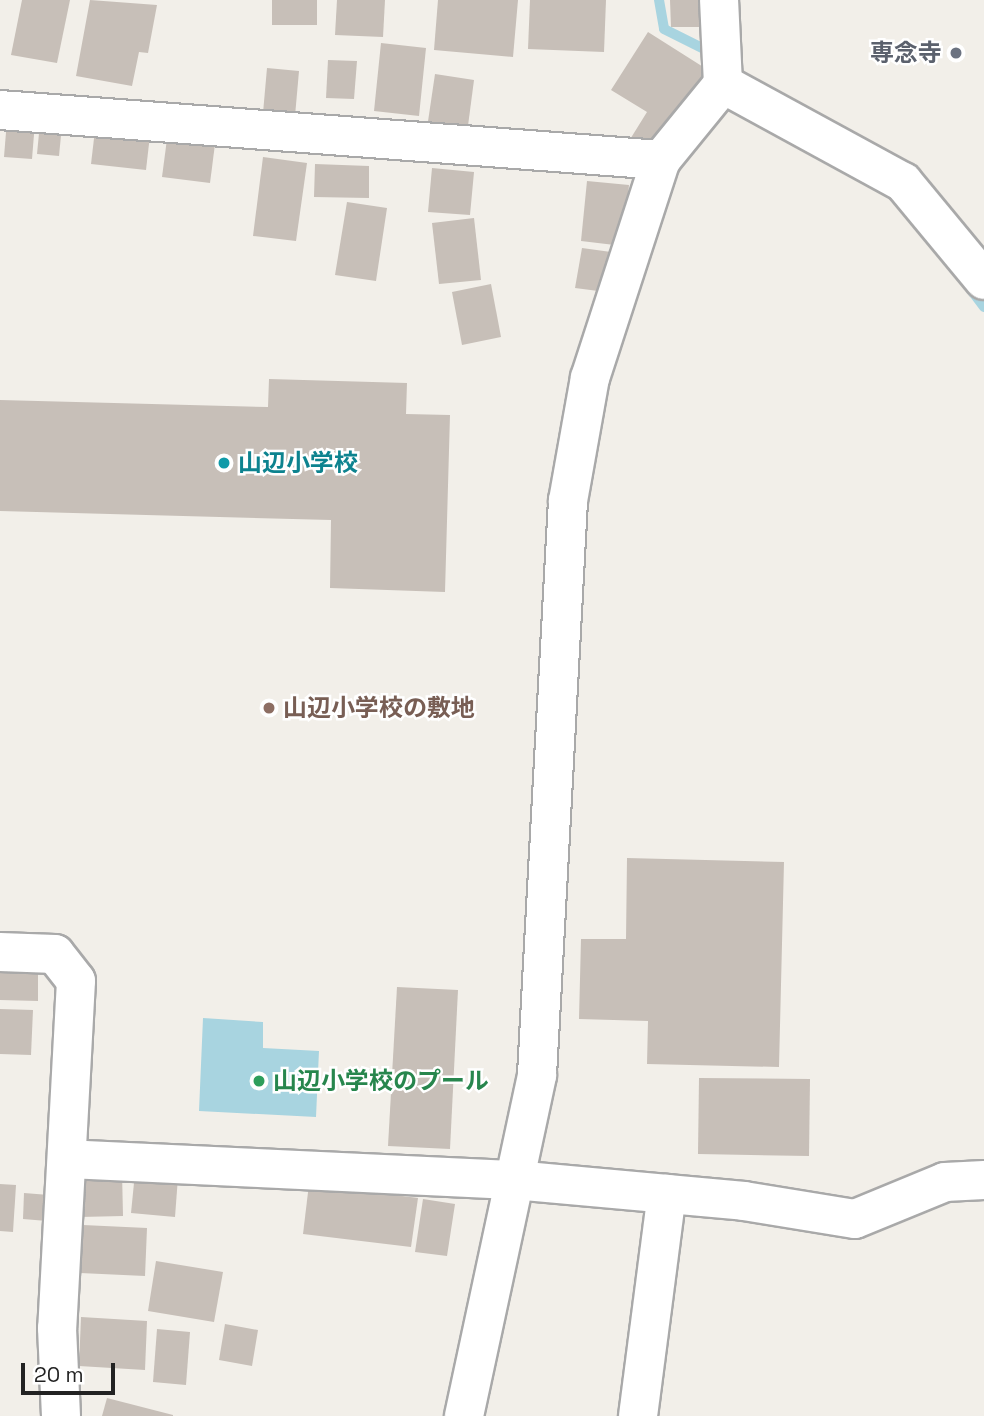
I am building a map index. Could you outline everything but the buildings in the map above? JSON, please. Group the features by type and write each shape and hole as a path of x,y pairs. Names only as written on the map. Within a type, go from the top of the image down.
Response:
{"street":[{"path":"464,1416 537,1075 568,501 590,378 661,160 723,85 719,0"},
{"path":"723,85 903,182 984,280"},
{"path":"0,110 661,160"},
{"path":"0,952 55,954 76,981 57,1328 61,1416"},
{"path":"67,1159 514,1180 667,1194 855,1219 945,1182 984,1180"},
{"path":"638,1416 667,1194"}],"water":[{"name":"山辺小学校のプール","path":"203,1018 263,1022 263,1048 319,1051 316,1117 199,1111"}],"waterway":[{"path":"659,0 664,29 710,52"},
{"path":"969,287 984,307"}],"place":[{"name":"専念寺","path":"956,53"},
{"name":"山辺小学校","path":"224,463"},
{"name":"山辺小学校の敷地","path":"269,708"},
{"name":"山辺小学校のプール","path":"259,1081"}]}
